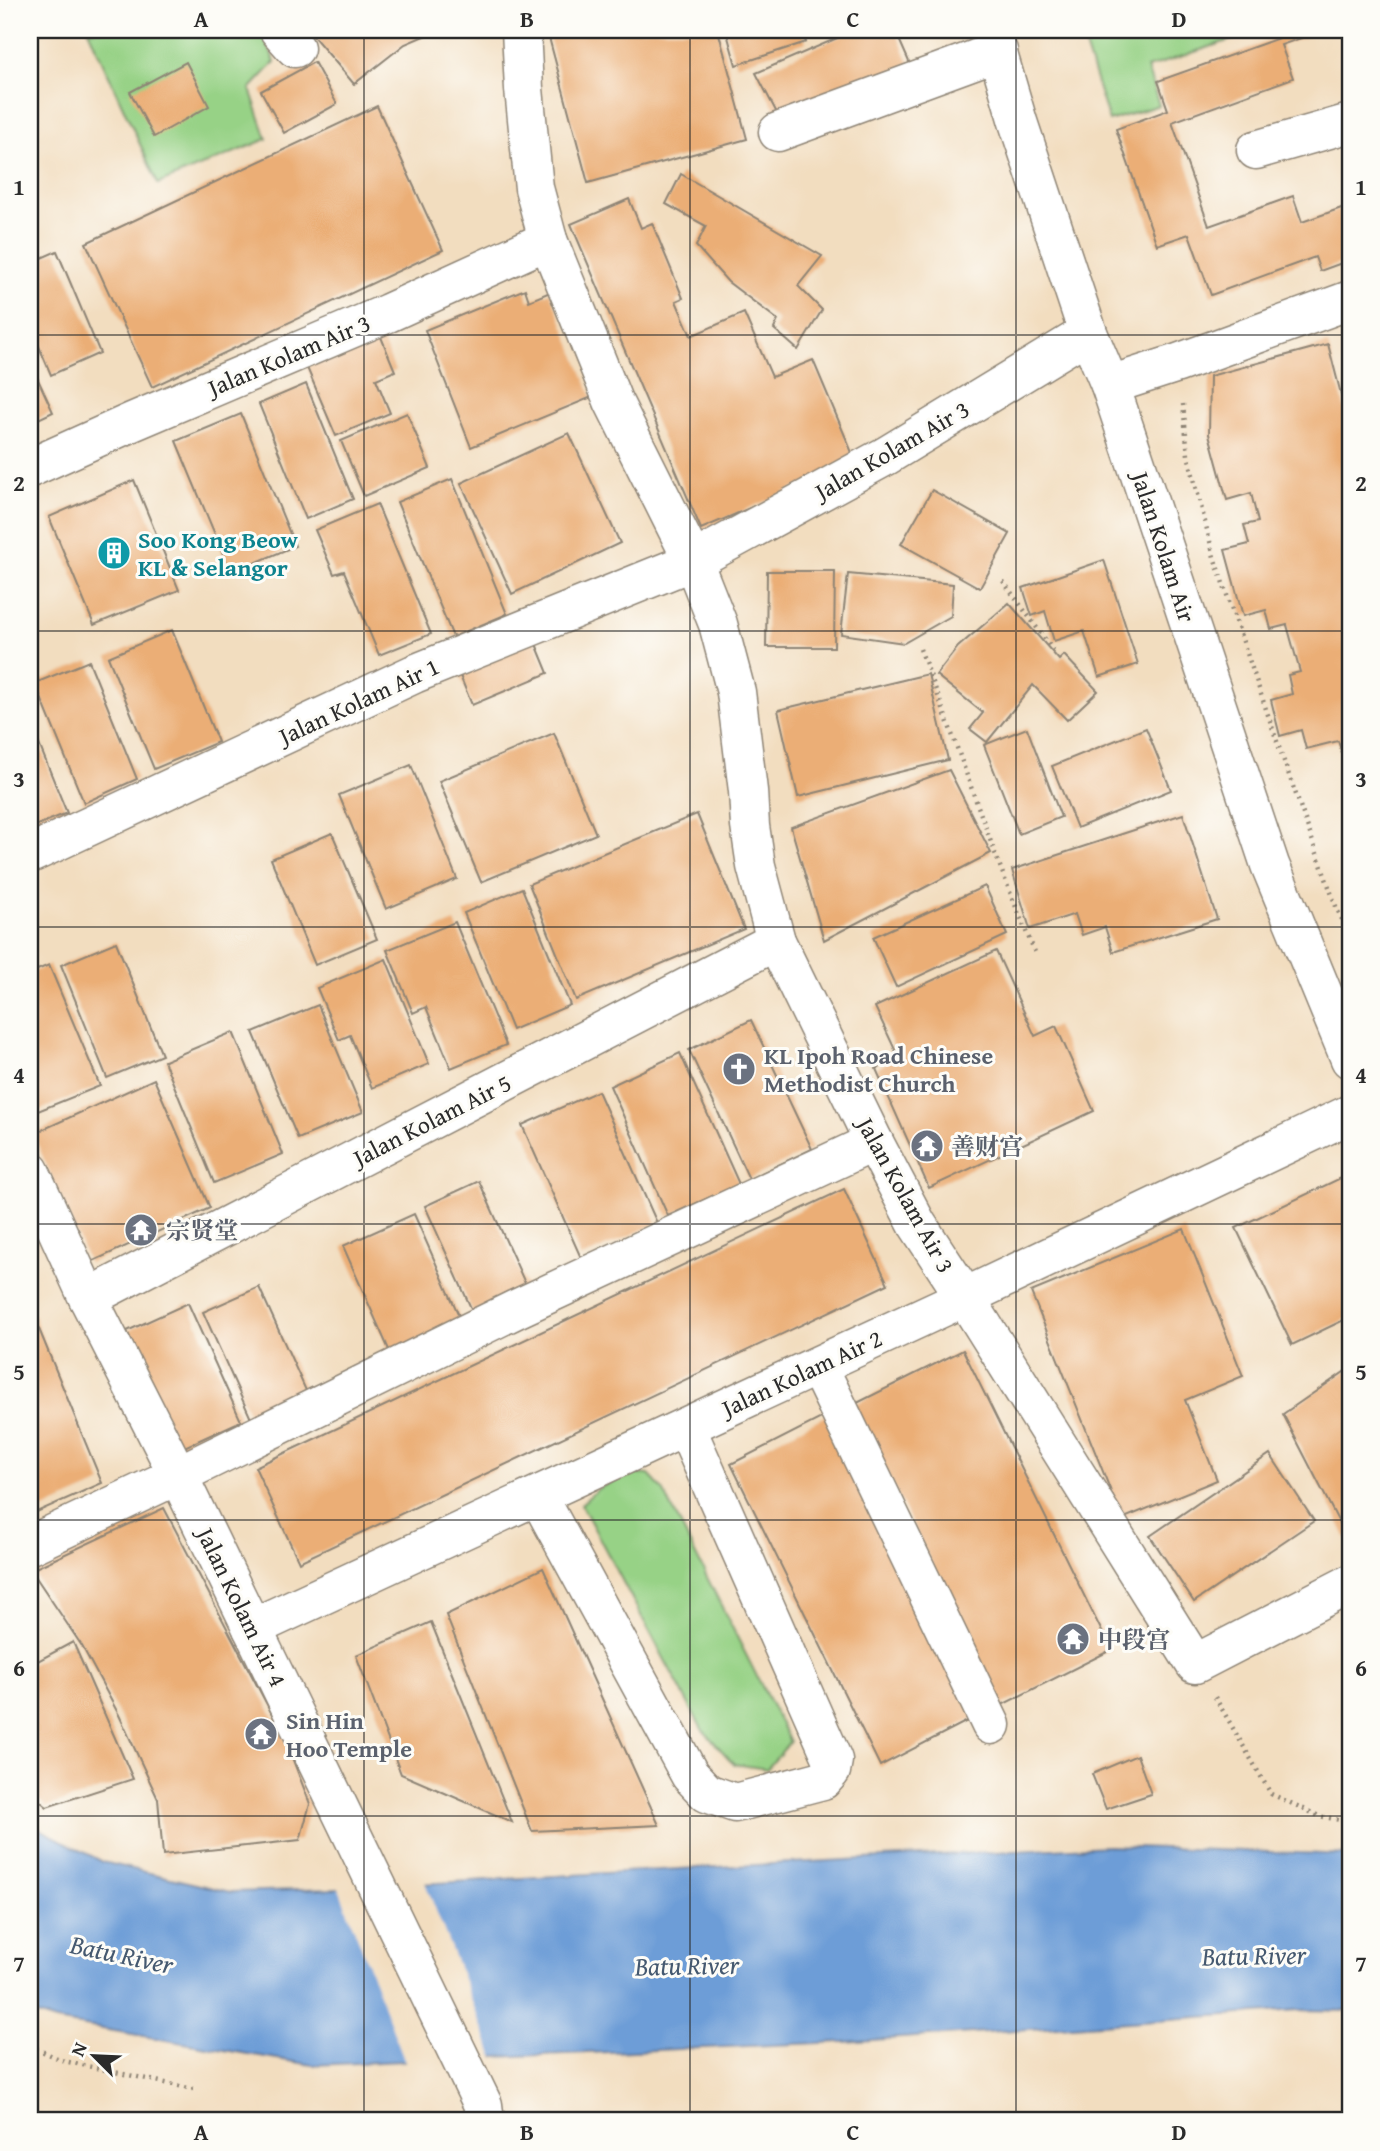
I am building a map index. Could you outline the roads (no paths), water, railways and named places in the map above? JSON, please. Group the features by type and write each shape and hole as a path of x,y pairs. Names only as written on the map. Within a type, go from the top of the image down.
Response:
{"street":[{"name":"Jalan Kolam Air 3","path":"521,30 534,188 548,240 613,401 693,561 718,624 736,692 756,866 776,941 917,1224 1195,1664 1350,1584"},
{"path":"778,132 994,40"},
{"name":"Jalan Kolam Air","path":"994,40 1018,122 1088,333 1110,385 1270,865 1350,1059"},
{"path":"1256,150 1350,123"},
{"name":"Jalan Kolam Air 3","path":"30,468 388,313 548,240"},
{"path":"1110,385 1350,300"},
{"name":"Jalan Kolam Air 3","path":"693,561 886,456 1088,333"},
{"name":"Jalan Kolam Air 1","path":"30,854 414,674 693,561"},
{"name":"Jalan Kolam Air 5","path":"88,1298 776,941"},
{"name":"Jalan Kolam Air 2","path":"252,1628 818,1366 1350,1114"},
{"path":"30,1545 516,1309 874,1142"},
{"name":"Jalan Kolam Air 4","path":"30,1171 88,1298 178,1475 484,2113"},
{"path":"818,1366 990,1725"},
{"path":"538,1496 690,1775 708,1793 735,1803 822,1780 831,1771 833,1760 686,1427"}],"water":[{"name":"Batu River","path":"30,1824 103,1862 230,1892 337,1889 1108,1846 1350,1855 1350,2011 1299,2010 843,2042 312,2065 56,2021 30,2013"}],"place":[{"name":"Soo Kong Beow KL & Selangor","path":"114,553"},
{"name":"KL Ipoh Road Chinese Methodist Church","path":"739,1069"},
{"name":"善财宫","path":"927,1146"},
{"name":"宗贤堂","path":"141,1230"},
{"name":"中段宫","path":"1073,1639"},
{"name":"Sin Hin Hoo Temple","path":"261,1734"}]}
